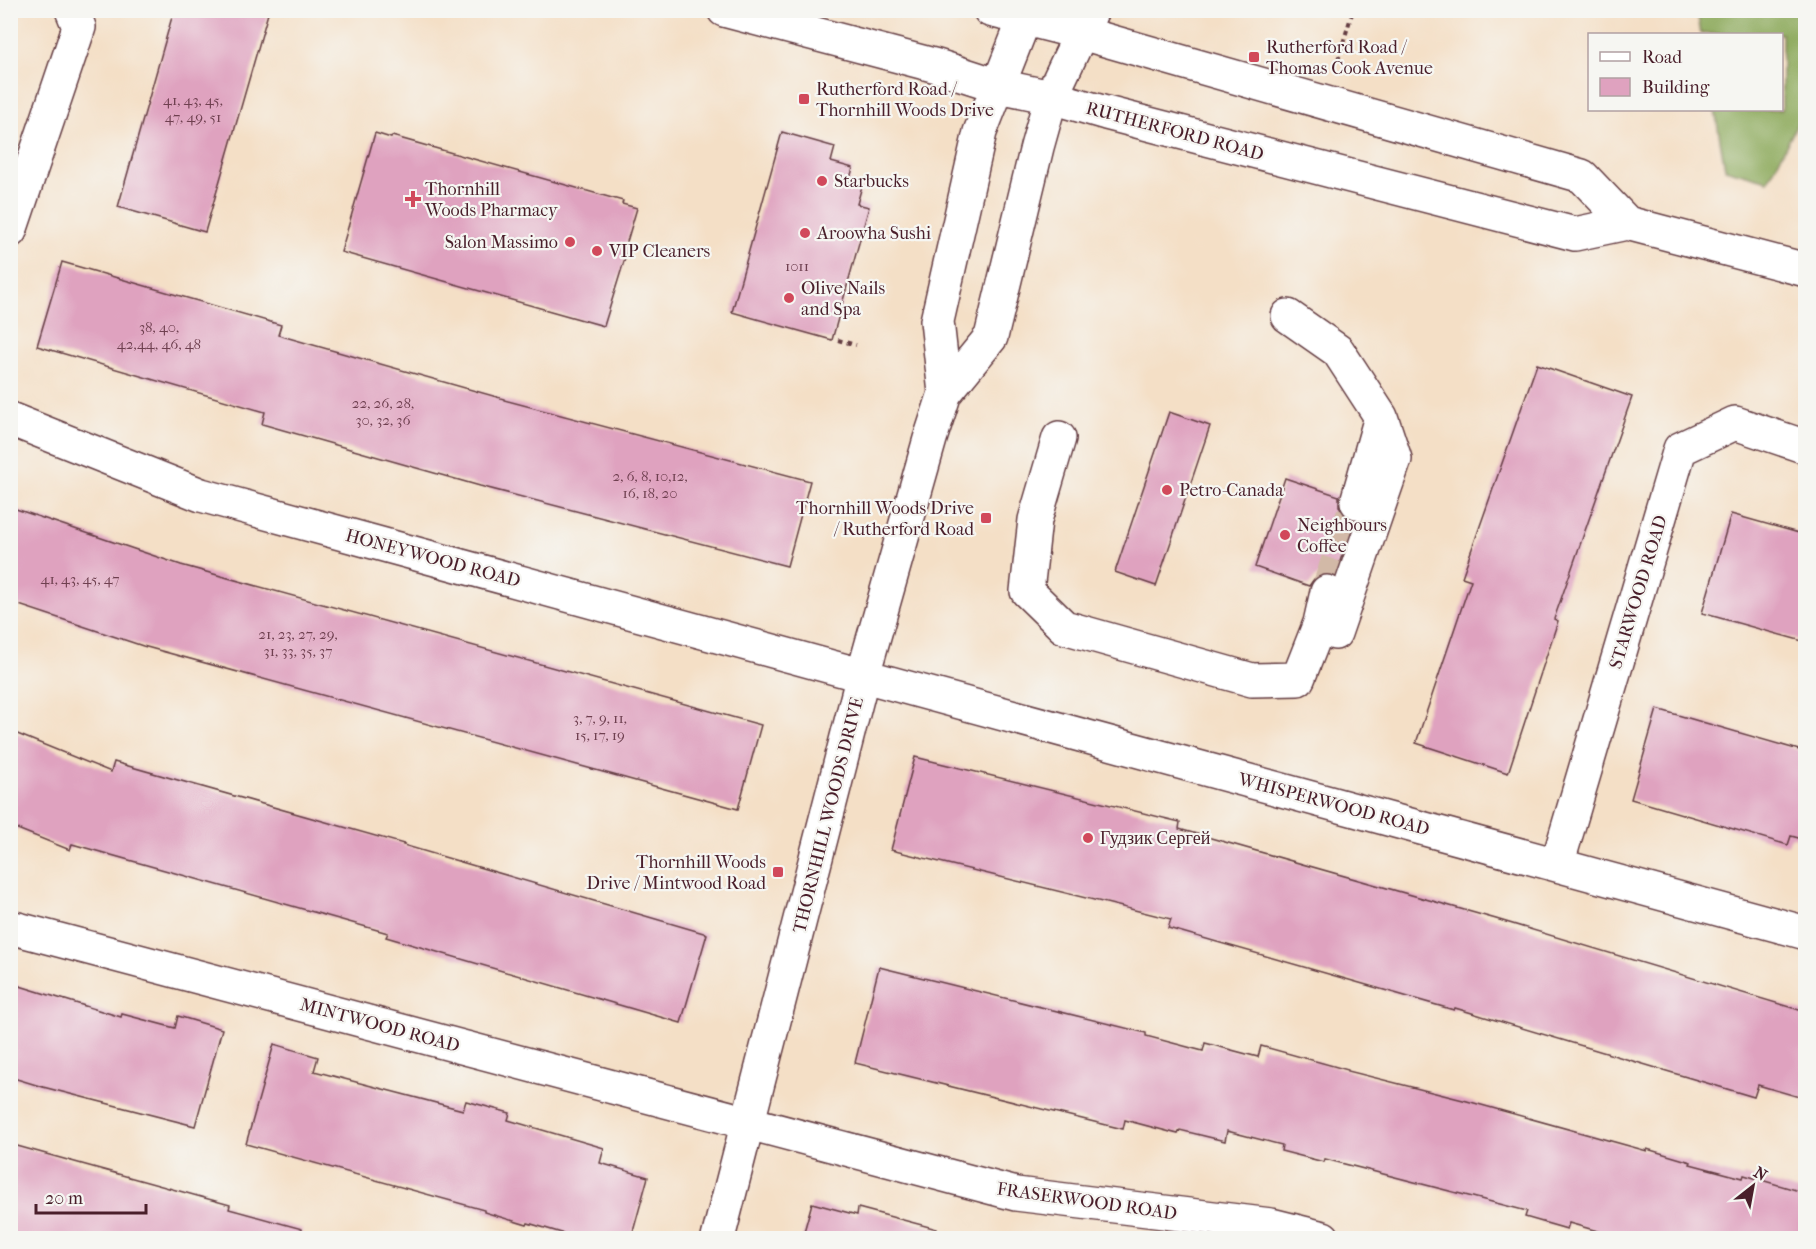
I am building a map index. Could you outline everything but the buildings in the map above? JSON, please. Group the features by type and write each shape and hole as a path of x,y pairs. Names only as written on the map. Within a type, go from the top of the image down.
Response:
{"street":[{"path":"10,231 80,27 72,10"},
{"name":"RUTHERFORD ROAD","path":"724,10 937,66 999,86 1051,97 1575,234 1627,223 1806,270"},
{"path":"990,10 1086,22 1582,176 1627,223"},
{"name":"THORNHILL WOODS DRIVE","path":"945,393 937,321 980,132 1026,15"},
{"name":"THORNHILL WOODS DRIVE","path":"718,1239 863,675 930,439 945,393 991,337 1051,97 1086,22"},
{"path":"1059,438 1035,520 1027,591 1064,627 1252,680 1298,680 1329,652 1395,459 1381,417 1338,351 1288,316"},
{"path":"1357,502 1381,417"},
{"name":"HONEYWOOD ROAD","path":"10,419 201,495 863,675"},
{"name":"STARWOOD ROAD","path":"1557,865 1680,449 1735,423 1806,447"},
{"path":"1298,680 1320,623 1327,592"},
{"name":"WHISPERWOOD ROAD","path":"863,675 1806,933"},
{"name":"MINTWOOD ROAD","path":"10,927 749,1124"},
{"name":"FRASERWOOD ROAD","path":"749,1124 1016,1194 1271,1225 1323,1239"}],"path":[{"path":"1338,60 1353,10"},
{"path":"838,340 856,345"}],"green space":[{"path":"1697,11 1805,11 1805,109 1768,181 1725,169 1715,111 1783,111 1783,33 1701,33"}],"tunnel":[{"path":"1327,592 1357,502"}],"place":[{"name":"Rutherford Road / Thomas Cook Avenue","path":"1254,57"},
{"name":"Rutherford Road / Thornhill Woods Drive","path":"804,99"},
{"name":"Starbucks","path":"822,181"},
{"name":"Thornhill Woods Pharmacy","path":"413,199"},
{"name":"Aroowha Sushi","path":"805,233"},
{"name":"Salon Massimo","path":"570,242"},
{"name":"VIP Cleaners","path":"597,251"},
{"name":"Olive Nails and Spa","path":"789,298"},
{"name":"Petro-Canada","path":"1167,490"},
{"name":"Thornhill Woods Drive / Rutherford Road","path":"986,518"},
{"name":"Neighbours Coffee","path":"1285,535"},
{"name":"Гудзик Сергей","path":"1088,838"},
{"name":"Thornhill Woods Drive / Mintwood Road","path":"778,872"}]}
